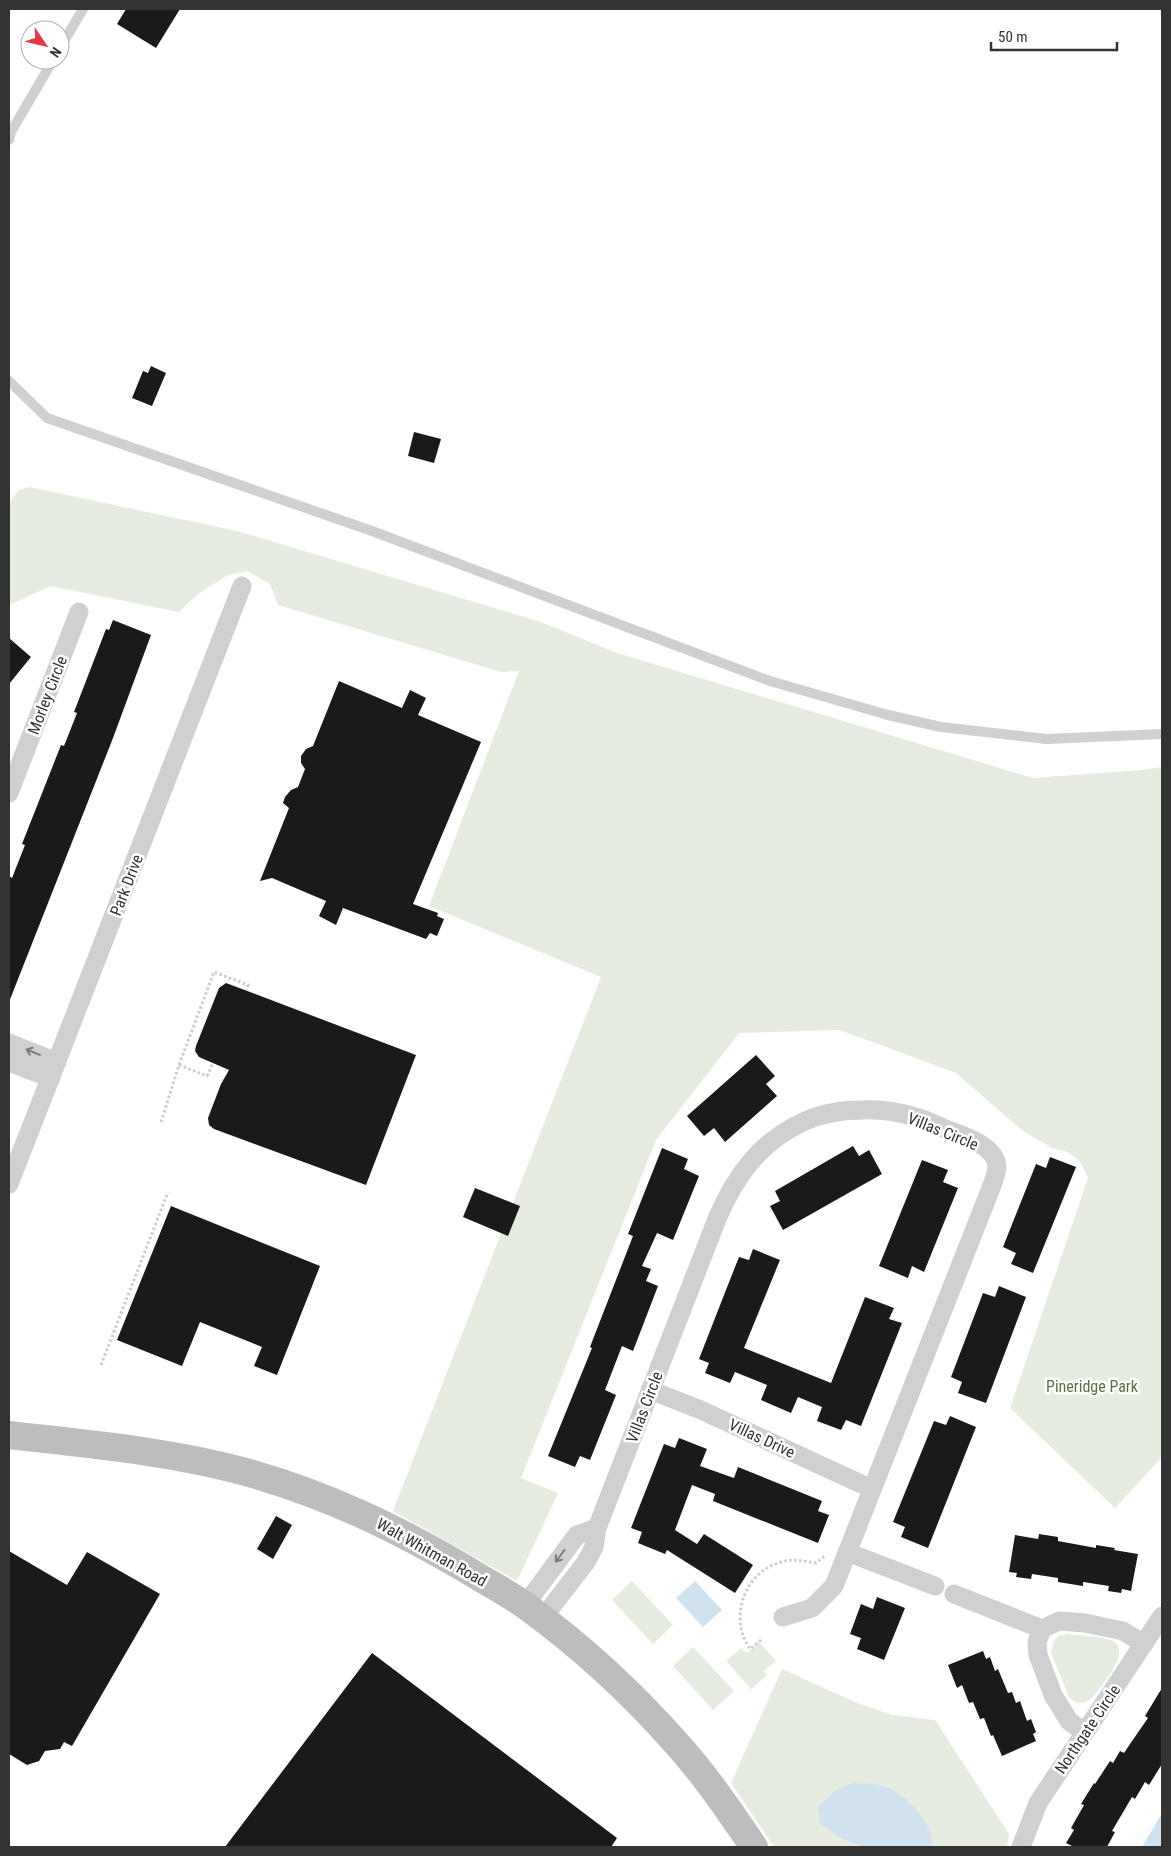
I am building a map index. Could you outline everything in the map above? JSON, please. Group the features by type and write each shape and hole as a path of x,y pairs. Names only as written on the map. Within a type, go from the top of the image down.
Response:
{"main road":[{"name":"Walt Whitman Road","path":"9,1435 171,1455 244,1472 331,1500 393,1528 430,1548 534,1612 580,1648 615,1680 654,1718 679,1746 714,1790 754,1847"}],"street":[{"name":"Park Drive","path":"9,1184 242,586"},
{"name":"Morley Circle","path":"11,782 79,612"},
{"path":"9,1043 54,1070"},
{"path":"9,1062 54,1070"},
{"name":"Villas Circle","path":"534,1612 586,1562 594,1546 598,1528 650,1390 728,1192 743,1170 758,1153 781,1135 803,1122 832,1112 864,1109 917,1117 978,1142 991,1153 997,1166 991,1188 834,1586 812,1608 783,1616"},
{"name":"Villas Drive","path":"650,1390 701,1410 872,1489"},
{"path":"847,1552 934,1586"},
{"path":"954,1594 1042,1629"},
{"name":"Northgate Circle","path":"1021,1847 1038,1803 1162,1616"},
{"path":"1084,1732 1069,1721 1053,1696 1038,1655 1037,1642 1042,1629 1059,1621 1085,1623 1123,1631 1144,1644"}],"lane":[{"path":"70,30 82,9"},
{"path":"9,140 11,132 47,70"},
{"path":"9,381 47,418 372,531 770,681 888,716 941,727 1046,739 1162,734"}],"path":[{"path":"160,1122 214,972 248,985 246,990"},
{"path":"179,1065 207,1076 213,1063"},
{"path":"101,1365 168,1192"},
{"path":"761,1640 750,1649 745,1643 740,1625 740,1606 747,1587 760,1572 777,1563 797,1559 816,1563 828,1553"}],"green space":[{"name":"Pineridge Park","path":"29,487 237,531 541,622 617,653 1033,778 1162,767 1162,1457 1115,1508 1010,1408 1088,1178 1080,1161 1067,1152 1052,1148 1023,1131 956,1073 840,1030 739,1033 656,1140 521,1478 558,1493 517,1581 393,1511 601,977 429,906 519,671 501,672 278,605 270,584 247,571 228,575 198,594 179,612 51,586 9,605 9,502 19,490"},
{"path":"632,1581 673,1625 653,1644 612,1600"},
{"path":"1068,1634 1107,1639 1116,1643 1119,1649 1118,1658 1109,1676 1092,1698 1086,1702 1077,1702 1069,1697 1051,1653 1054,1640 1060,1635"},
{"path":"759,1642 776,1661 764,1671 767,1675 751,1689 726,1661 741,1648 747,1653"},
{"path":"693,1647 734,1691 713,1710 673,1666"},
{"path":"782,1669 857,1703 892,1715 935,1720 1009,1834 1007,1847 774,1847 731,1783"}],"water":[{"path":"695,1581 722,1610 703,1627 676,1598"},
{"path":"852,1783 884,1786 892,1789 909,1802 929,1829 932,1839 931,1847 862,1847 843,1839 820,1824 818,1808 833,1792"},
{"path":"1162,1813 1162,1847 1142,1847"}],"building":[{"path":"126,9 180,9 156,48 117,24"},
{"path":"151,366 166,373 152,406 132,398 143,371 148,373"},
{"path":"414,432 441,439 434,463 408,456"},
{"path":"113,620 151,635 113,738 9,1002 9,876 12,878 25,845 22,844 61,745 64,746 77,713 74,712 106,629 109,630"},
{"path":"9,638 31,657 9,684"},
{"path":"339,681 402,708 410,690 426,698 418,715 481,742 413,904 438,913 437,916 444,919 437,936 430,933 426,939 343,908 336,925 319,916 326,901 272,878 260,881 289,808 283,803 285,797 291,790 298,787 305,769 301,763 301,756 306,749 313,746"},
{"path":"226,983 416,1055 366,1185 214,1129 209,1125 208,1118 221,1084 229,1070 199,1057 195,1051 219,988"},
{"path":"756,1055 775,1076 766,1084 777,1096 725,1142 714,1128 704,1136 687,1116"},
{"path":"853,1146 859,1156 869,1150 882,1174 783,1230 770,1206 780,1201 775,1191"},
{"path":"662,1148 688,1159 684,1169 699,1176 673,1240 657,1233 642,1266 651,1269 646,1281 658,1286 633,1351 622,1346 605,1390 616,1395 590,1460 580,1456 575,1467 548,1456 592,1348 590,1347 633,1236 628,1234"},
{"path":"1050,1157 1076,1167 1033,1273 1011,1264 1016,1253 1003,1247 1036,1164 1046,1168"},
{"path":"922,1160 948,1170 943,1182 958,1188 924,1272 912,1266 908,1278 879,1266"},
{"path":"475,1188 520,1206 508,1236 463,1217"},
{"path":"171,1206 320,1266 277,1375 254,1366 262,1347 200,1322 182,1366 117,1340"},
{"path":"753,1249 780,1260 744,1348 831,1383 865,1297 894,1308 889,1319 902,1323 861,1426 846,1420 841,1430 817,1421 822,1407 798,1397 791,1413 761,1400 767,1385 735,1372 730,1383 705,1373 709,1363 699,1359 739,1257 749,1260"},
{"path":"999,1286 1026,1297 986,1403 958,1393 962,1382 951,1377 983,1293 995,1297"},
{"path":"950,1416 976,1427 928,1548 901,1537 905,1527 893,1522 934,1421 946,1425"},
{"path":"679,1438 707,1449 700,1466 734,1478 738,1467 822,1501 818,1511 829,1515 818,1543 713,1501 715,1494 692,1485 675,1530 697,1544 704,1534 753,1565 735,1593 667,1550 665,1554 638,1543 642,1532 631,1528 664,1444 675,1448"},
{"path":"276,1516 292,1525 273,1559 257,1549"},
{"path":"1039,1534 1058,1537 1058,1541 1096,1548 1096,1545 1115,1548 1114,1550 1138,1554 1131,1591 1122,1589 1121,1593 1108,1591 1109,1586 1083,1582 1083,1586 1058,1582 1058,1578 1032,1574 1031,1579 1016,1577 1017,1573 1009,1572 1015,1535 1038,1539"},
{"path":"9,1551 67,1585 87,1552 160,1594 72,1746 64,1742 60,1749 45,1751 39,1761 27,1765 9,1754"},
{"path":"877,1597 905,1608 884,1660 857,1649 861,1638 850,1634 861,1604 873,1609"},
{"path":"983,1651 986,1659 990,1657 995,1671 998,1669 1008,1693 1012,1692 1016,1703 1020,1701 1027,1721 1031,1719 1036,1732 1033,1734 1036,1741 1002,1756 984,1718 980,1719 973,1702 969,1703 962,1685 957,1688 948,1665"},
{"path":"372,1653 617,1838 611,1847 225,1847"},
{"path":"1162,1688 1162,1764 1149,1785 1145,1782 1135,1799 1132,1797 1112,1831 1115,1832 1107,1847 1074,1847 1066,1843 1074,1830 1071,1828 1084,1805 1081,1804 1094,1783 1110,1761 1113,1763 1120,1751 1124,1753 1148,1718 1145,1716"}]}
